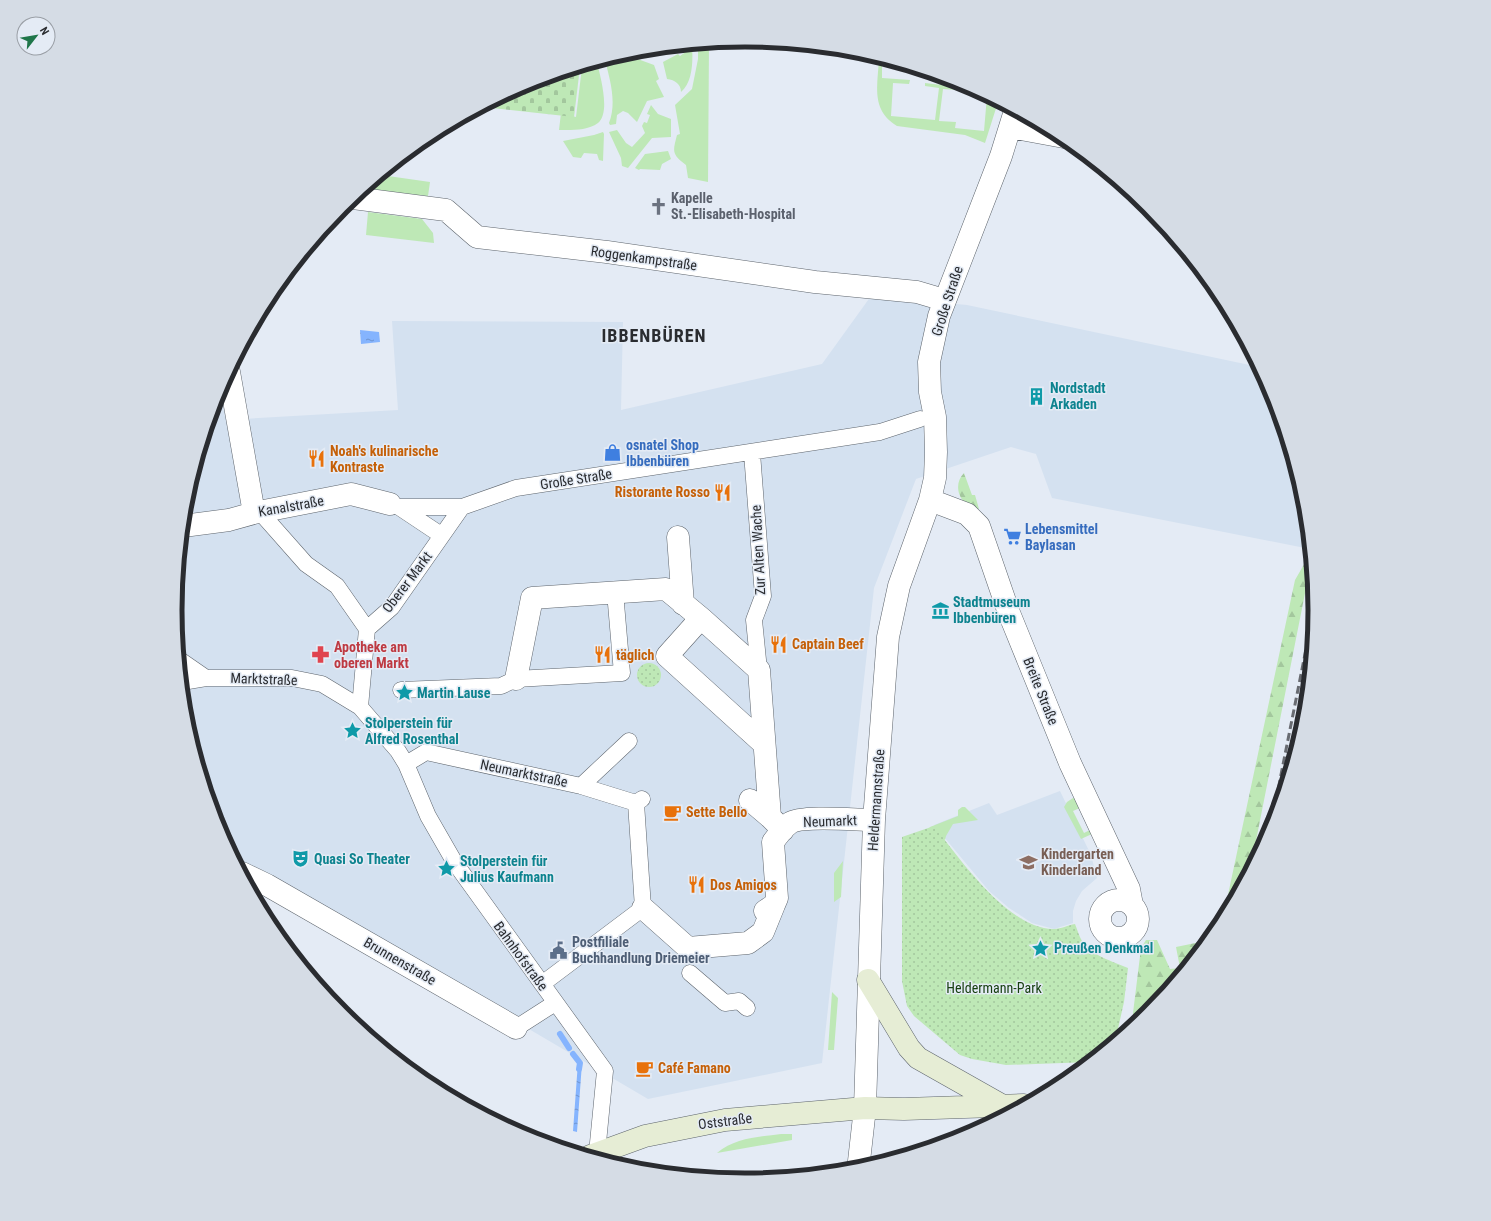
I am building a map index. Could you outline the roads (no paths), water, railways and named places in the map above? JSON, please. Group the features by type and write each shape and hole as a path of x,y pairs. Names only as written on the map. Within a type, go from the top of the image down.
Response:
{"main road":[{"path":"868,980 909,1048 918,1058 1003,1106"},
{"name":"Oststraße","path":"596,1154 645,1136 702,1123 865,1108 904,1109 1015,1105"}],"street":[{"path":"1013,119 1034,126"},
{"name":"Große Straße","path":"930,500 935,478 936,452 934,417 930,392 930,362 944,300 1001,156 1013,119"},
{"name":"Roggenkampstraße","path":"361,199 446,210 477,237 607,252 815,282 917,292 944,300"},
{"path":"231,382 257,512 306,564 337,586 367,629 360,707 398,751 406,764"},
{"name":"Große Straße","path":"394,506 462,507 516,488 752,453 880,432 920,419"},
{"name":"Zur Alten Wache","path":"752,453 763,596 754,620 759,670"},
{"name":"Kanalstraße","path":"189,525 229,520 257,512 351,494 394,506"},
{"name":"Heldermannstraße","path":"859,1162 865,1108 874,820 888,637 899,586 930,500"},
{"name":"Breite Straße","path":"930,500 967,514 979,526 1023,648 1070,763 1129,889 1132,905"},
{"path":"394,506 442,535"},
{"name":"Oberer Markt","path":"367,629 392,607 462,507"},
{"path":"678,537 683,604"},
{"path":"516,679 532,598 666,589 759,670 763,743 776,824"},
{"path":"401,690 501,686 516,679 622,673 615,592"},
{"path":"701,618 667,656 763,743"},
{"path":"185,663 206,678"},
{"name":"Marktstraße","path":"187,681 206,678 292,678 322,684 360,707"},
{"path":"581,786 600,773 629,741"},
{"name":"Neumarktstraße","path":"406,764 426,752 581,786 639,801 643,908"},
{"name":"Bahnhofstraße","path":"406,764 428,816 455,863 605,1071 593,1153"},
{"path":"750,800 776,824"},
{"name":"Neumarkt","path":"643,908 688,948 748,943 763,932 770,908 777,898 773,842 776,824 822,818 874,820"},
{"name":"Brunnenstraße","path":"252,882 261,891 516,1028 555,1003"},
{"path":"542,984 643,908"},
{"path":"690,973 725,1003 739,1001 747,1008"}],"water":[{"path":"360,330 379,332 380,342 361,344"},
{"path":"578,1062 582,1063 577,1132 573,1131"}],"waterway":[{"path":"560,1034 569,1048"},
{"path":"573,1054 580,1063 579,1069"}],"railway":[{"path":"1276,800 1308,638"}],"place":[{"name":"Kapelle St.-Elisabeth-Hospital","path":"658,206"},
{"name":"Nordstadt Arkaden","path":"1037,396"},
{"name":"osnatel Shop Ibbenbüren","path":"613,453"},
{"name":"Noah's kulinarische Kontraste","path":"317,459"},
{"name":"Ristorante Rosso","path":"723,492"},
{"name":"Lebensmittel Baylasan","path":"1012,537"},
{"name":"Stadtmuseum Ibbenbüren","path":"940,610"},
{"name":"Captain Beef","path":"779,644"},
{"name":"Apotheke am oberen Markt","path":"321,655"},
{"name":"täglich","path":"603,655"},
{"name":"Martin Lause","path":"404,693"},
{"name":"Stolperstein für Alfred Rosenthal","path":"352,731"},
{"name":"Sette Bello","path":"673,812"},
{"name":"Quasi So Theater","path":"301,859"},
{"name":"Kindergarten Kinderland","path":"1028,862"},
{"name":"Stolperstein für Julius Kaufmann","path":"447,869"},
{"name":"Dos Amigos","path":"697,885"},
{"name":"Preußen Denkmal","path":"1041,948"},
{"name":"Postfiliale Buchhandlung Driemeier","path":"559,950"},
{"name":"Café Famano","path":"645,1068"}],"district":[{"name":"IBBENBÜREN","path":"654,335"}],"park label":[{"name":"Heldermann-Park","path":"994,988"}]}
